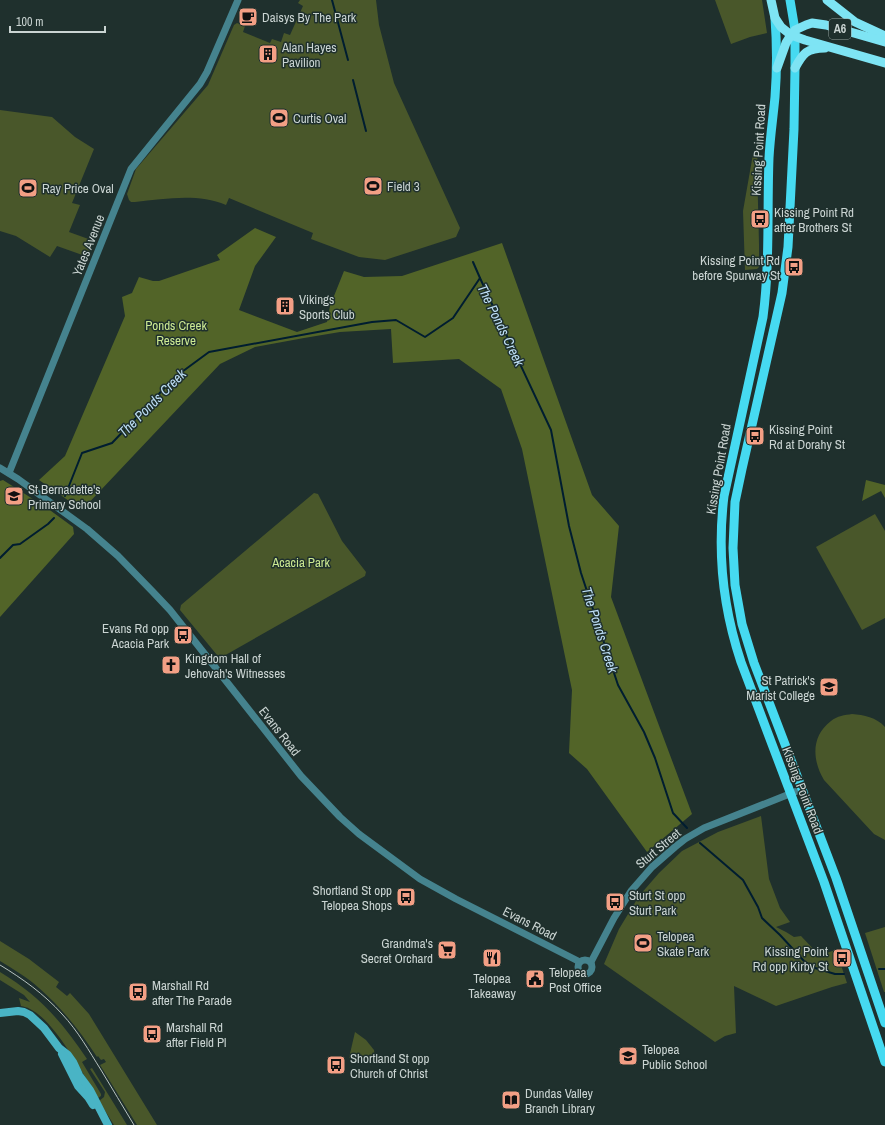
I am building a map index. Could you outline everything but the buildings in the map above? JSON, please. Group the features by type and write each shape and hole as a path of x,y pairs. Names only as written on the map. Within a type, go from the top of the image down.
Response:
{"highway":[{"name":"Kissing Point Road","path":"772,0 775,18"},
{"name":"A6","path":"827,0 855,22 885,36"},
{"name":"A6","path":"775,18 781,27 794,34 885,63"},
{"name":"A6","path":"794,34 806,25 819,24 885,42"},
{"path":"777,68 786,43 794,34"},
{"path":"796,68 802,55 811,49 834,48"}],"main road":[{"name":"Kissing Point Road","path":"790,0 796,68 786,273 781,301 738,485 734,516 734,573 738,609 746,640 836,878 885,1023"},
{"name":"Kissing Point Road","path":"775,18 777,68 769,159 768,263 766,292 763,317 724,496 721,526 721,550 725,600 734,643 826,887 885,1062"},
{"path":"0,1013 18,1011 30,1015 44,1028 59,1048 71,1060 78,1075 89,1087 108,1125"}],"street":[{"name":"Yates Avenue","path":"9,473 131,169 200,84 207,72 238,0"},
{"name":"Evans Road","path":"0,468 87,529 118,556 170,610 301,776 340,817 359,834 420,879 580,962"},
{"name":"Sturt Street","path":"591,962 614,918 631,891 664,856 685,839 704,828 802,789"},
{"path":"586,960 591,962 593,966 592,970 589,973 581,973 578,966 580,962 586,960"}],"green space":[{"path":"300,0 376,0 379,25 394,83 460,228 456,237 385,260 359,257 311,239 313,233 229,198 226,205 215,201 192,198 169,198 135,202 131,202 129,200 127,194 136,169 208,85 234,25 237,23 245,26 243,32 270,43 272,39 281,42 284,33 290,35 303,6 298,3"},
{"path":"715,0 762,0 767,33 731,44"},
{"path":"0,110 52,117 75,137 94,149 72,203 80,205 69,232 94,241 88,257 57,246 50,257 16,236 0,231"},
{"path":"758,152 759,267 757,269 745,270 743,211 753,154"},
{"name":"Ponds Creek Reserve","path":"255,228 276,237 255,266 239,310 297,332 327,322 330,306 344,271 364,277 402,276 502,243 592,495 619,526 611,597 692,814 647,852 587,769 569,753 572,690 522,449 501,389 459,359 393,363 391,329 340,332 255,347 220,364 82,510 39,480 65,456 125,316 122,297 132,293 139,277 159,281 220,260 217,255"},
{"path":"3,480 47,508 73,527 74,534 0,617 0,481"},
{"path":"866,480 885,485 885,498 881,491 862,501"},
{"name":"Acacia Park","path":"314,493 318,494 342,541 366,572 365,576 222,657 217,655 180,610 181,605"},
{"path":"875,514 885,531 885,618 862,630 816,547"},
{"path":"852,714 874,719 885,727 885,840 874,834 824,780 817,764 817,741 824,727 833,719"},
{"path":"761,816 769,879 780,908 790,922 776,927 794,937 801,936 819,955 836,950 847,983 776,1006 734,986 736,1033 725,1036 715,1042 604,964 619,929 639,896 659,873 682,851 718,832"},
{"path":"885,927 885,992 884,992 865,933"},
{"path":"0,941 29,959 59,982 56,987 67,996 70,993 89,1014 157,1125 137,1125 100,1065 106,1062 104,1059 101,1060 98,1056 97,1057 70,1020 47,996 30,980 0,961"},
{"path":"0,972 27,990 59,1021 87,1059 82,1062 101,1096 98,1098 76,1062 49,1024 29,1008 21,1006 19,998 30,1002 24,995 0,980"},
{"path":"355,1032 366,1040 374,1050 375,1060 349,1058"},
{"path":"92,1068 127,1125 114,1125 99,1101 104,1097 105,1092 90,1069"}],"waterway":[{"path":"332,0 348,60"},
{"path":"353,80 366,131"},
{"path":"473,262 480,278"},
{"name":"The Ponds Creek","path":"65,496 82,453 112,443 175,377 209,352 372,322 396,320 425,337 453,318 480,278 551,430 569,526 581,573 618,685 644,732 655,758 673,813 687,828"},
{"name":"The Ponds Creek","path":"0,558 13,545 20,544 54,518"},
{"name":"The Ponds Creek","path":"700,843 743,880 758,907 762,918 804,961 815,968 835,974 844,974"},
{"name":"The Ponds Creek","path":"879,969 885,969"}],"tram line":[{"path":"0,965 41,993 68,1021 88,1048 134,1125"}],"place":[{"name":"Daisys By The Park","path":"248,17"},
{"name":"Alan Hayes Pavilion","path":"268,54"},
{"name":"Curtis Oval","path":"279,118"},
{"name":"Field 3","path":"373,186"},
{"name":"Ray Price Oval","path":"28,188"},
{"name":"Kissing Point Rd after Brothers St","path":"760,219"},
{"name":"Kissing Point Rd before Spurway St","path":"794,267"},
{"name":"Vikings Sports Club","path":"285,306"},
{"name":"Kissing Point Rd at Dorahy St","path":"755,436"},
{"name":"St Bernadette's Primary School","path":"14,496"},
{"name":"Evans Rd opp Acacia Park","path":"183,635"},
{"name":"Kingdom Hall of Jehovah's Witnesses","path":"171,665"},
{"name":"St Patrick's Marist College","path":"829,687"},
{"name":"Shortland St opp Telopea Shops","path":"406,897"},
{"name":"Sturt St opp Sturt Park","path":"615,902"},
{"name":"Telopea Skate Park","path":"643,943"},
{"name":"Grandma's Secret Orchard","path":"447,950"},
{"name":"Telopea Takeaway","path":"492,958"},
{"name":"Kissing Point Rd opp Kirby St","path":"842,958"},
{"name":"Telopea Post Office","path":"535,979"},
{"name":"Marshall Rd after The Parade","path":"138,992"},
{"name":"Marshall Rd after Field Pl","path":"152,1034"},
{"name":"Telopea Public School","path":"628,1056"},
{"name":"Shortland St opp Church of Christ","path":"336,1065"},
{"name":"Dundas Valley Branch Library","path":"511,1100"}]}
